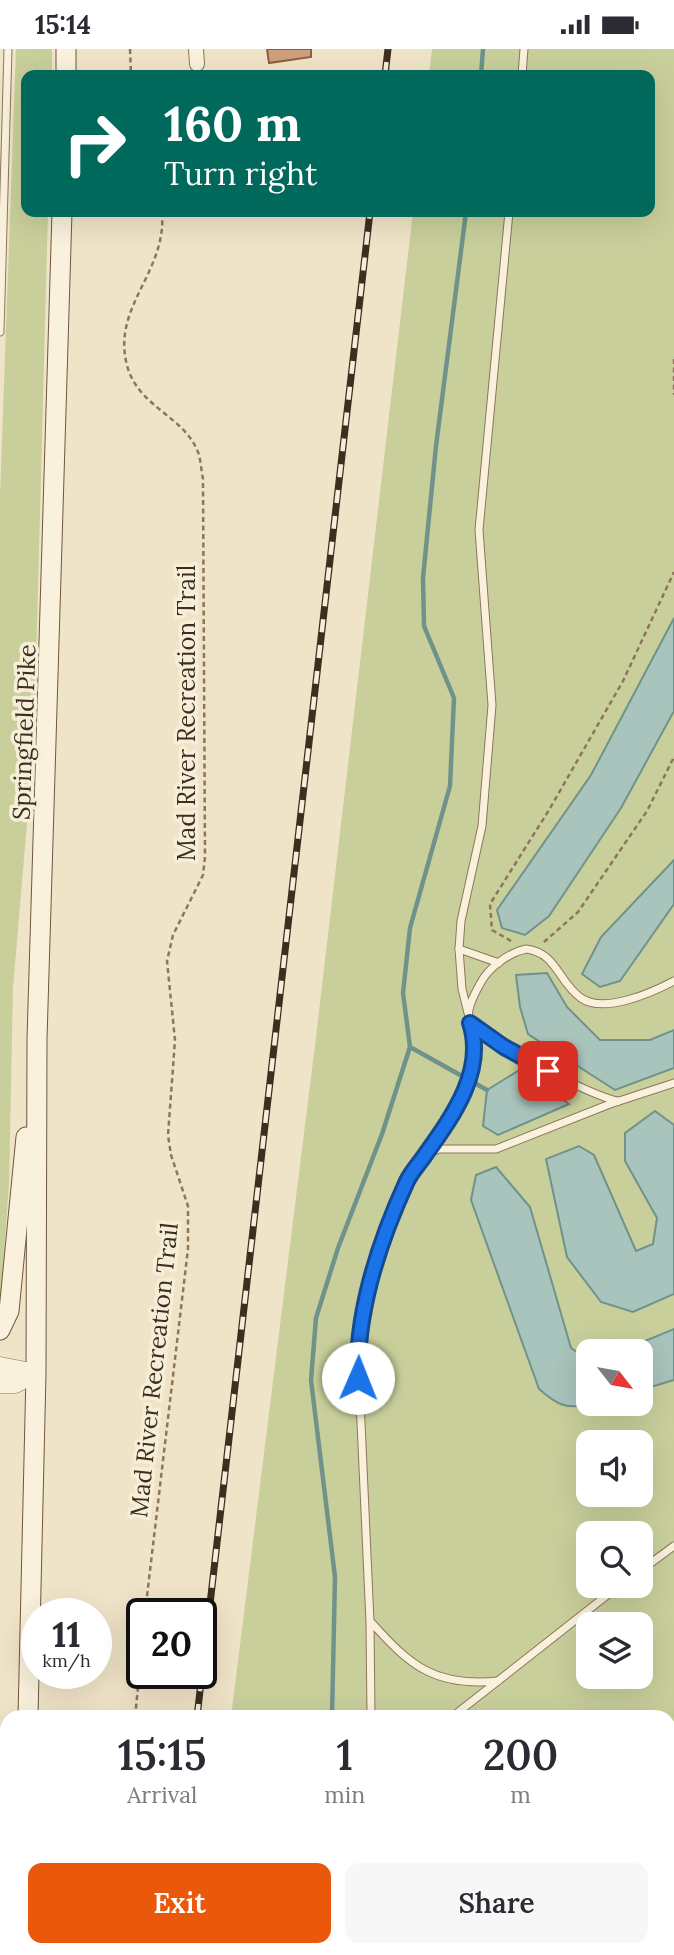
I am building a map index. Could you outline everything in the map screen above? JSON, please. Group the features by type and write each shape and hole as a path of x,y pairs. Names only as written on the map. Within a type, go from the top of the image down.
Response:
{"main road":[{"path":"66,49 66,70"},
{"name":"Springfield Pike","path":"28,1710 36,1373 37,1039 62,217"},
{"path":"0,1330 9,1311 37,1039"}],"street":[{"path":"0,1366 36,1373"},
{"path":"0,1384 15,1384 36,1373"}],"lane":[{"path":"0,332 4,92 8,49"},
{"path":"522,70 524,49"},
{"path":"371,1710 370,1622 360,1447 360,1328 375,1266 408,1179 464,1091 472,1069 475,1045 462,989 459,949 461,921 482,826 489,761 491,658 482,601 479,530 509,217"},
{"path":"459,949 499,963"},
{"path":"467,1013 481,982 499,963 521,950 535,950 561,971 575,993 593,1004 604,1005 633,997 674,981"},
{"path":"470,1023 504,1047 571,1083 601,1097 619,1101"},
{"path":"423,1158 439,1149 452,1147 496,1149 619,1101 674,1083"},
{"path":"653,1561 674,1546"},
{"path":"461,1710 603,1598"},
{"path":"370,1622 404,1656 447,1680 461,1683 498,1681"}],"path":[{"path":"130,49 131,70"},
{"name":"Mad River Recreation Trail","path":"147,1598 188,1249 188,1206 171,1155 168,1135 174,1040 167,961 173,935 203,875 206,819 203,479 198,451 182,429 153,407 135,387 124,353 126,322 162,243 162,217"},
{"path":"674,359 674,395"},
{"path":"674,572 623,681 550,810 490,904 492,930 535,950 578,912 647,811 674,757"},
{"path":"136,1710 138,1689"}],"green space":[{"path":"16,49 52,49 52,70 21,70 21,217 48,217 34,741 13,988 9,1184 0,1309 0,495"},
{"path":"432,49 674,49 674,1710 232,1710 316,1037 412,217 655,217 655,70 430,70"}],"water":[{"path":"674,618 674,711 621,808 549,916 525,935 502,928 497,910 591,775"},
{"path":"674,860 674,904 620,981 600,987 582,974 601,937"},
{"path":"547,973 567,1007 600,1040 650,1040 674,1030 674,1068 615,1090 528,1034 520,1007 516,975"},
{"path":"518,1071 569,1104 498,1135 483,1126 487,1090"},
{"path":"655,1111 674,1125 674,1294 633,1312 601,1302 567,1257 546,1159 579,1146 594,1155 636,1251 653,1244 657,1218 625,1161 625,1133"},
{"path":"496,1167 530,1207 571,1348 576,1352 576,1406 563,1405 539,1389 471,1200 476,1175"},
{"path":"674,1329 674,1380 653,1386 653,1339 650,1339"}],"building":[{"path":"267,49 311,49 311,57 269,63"}],"waterway":[{"path":"481,70 483,49"},
{"path":"332,1710 335,1577 311,1380 316,1318 338,1248 382,1134 410,1047 403,993 410,928 450,786 454,698 424,626 423,578 436,446 465,217"},
{"path":"410,1047 487,1090"}],"railway":[{"path":"386,70 388,49"},
{"path":"198,1710 369,217"}],"route":[{"path":"358,1378 360,1328 375,1266 408,1179 457,1108 468,1082 475,1059 470,1023 504,1047 548,1071"}]}
